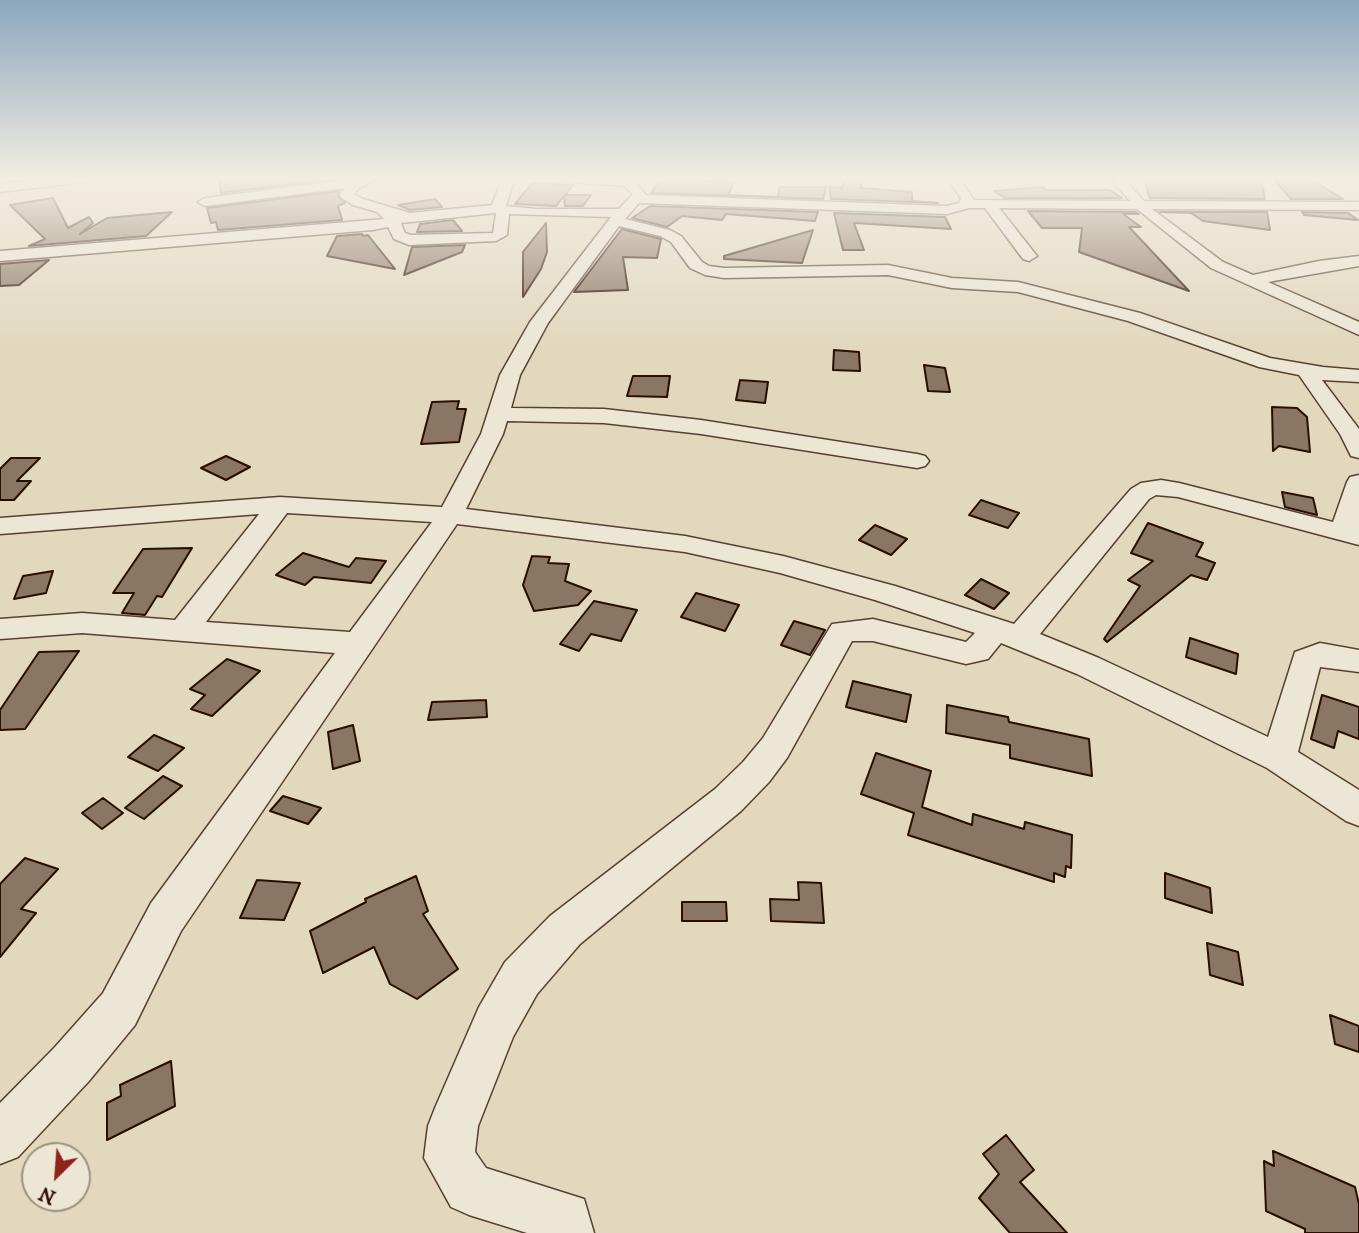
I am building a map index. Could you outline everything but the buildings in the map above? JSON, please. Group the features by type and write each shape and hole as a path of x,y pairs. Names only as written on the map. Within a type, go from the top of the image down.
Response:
{"street":[{"path":"185,241 188,236"},
{"path":"0,256 253,236"},
{"path":"399,236 409,240 499,236"},
{"path":"0,1139 72,1064 119,1009 166,917 450,515 492,434 510,375 539,322 606,236"},
{"path":"668,236 676,239 696,265 705,270 723,273 896,271 952,283 1017,287 1134,317 1245,357 1321,373 1359,376"},
{"path":"1013,236 1029,256"},
{"path":"1178,236 1216,265 1359,329"},
{"path":"1250,281 1319,266 1359,261"},
{"path":"1321,373 1309,376 1310,380 1351,434 1359,451"},
{"path":"498,414 604,416 689,425 917,461"},
{"path":"567,1233 565,1218 469,1189 449,1158 453,1126 495,1023 521,978 565,930 728,800 756,772 775,748 844,631 873,630 966,653 977,651 1007,634 1140,494 1150,488 1179,490 1351,535 1359,482"},
{"path":"183,631 280,505"},
{"path":"0,526 280,505 450,515 697,547 783,565 885,593 1007,634 1088,666 1279,758 1359,810"},
{"path":"0,629 82,623 360,644"},
{"path":"1279,758 1306,660 1320,654 1359,661"}]}
